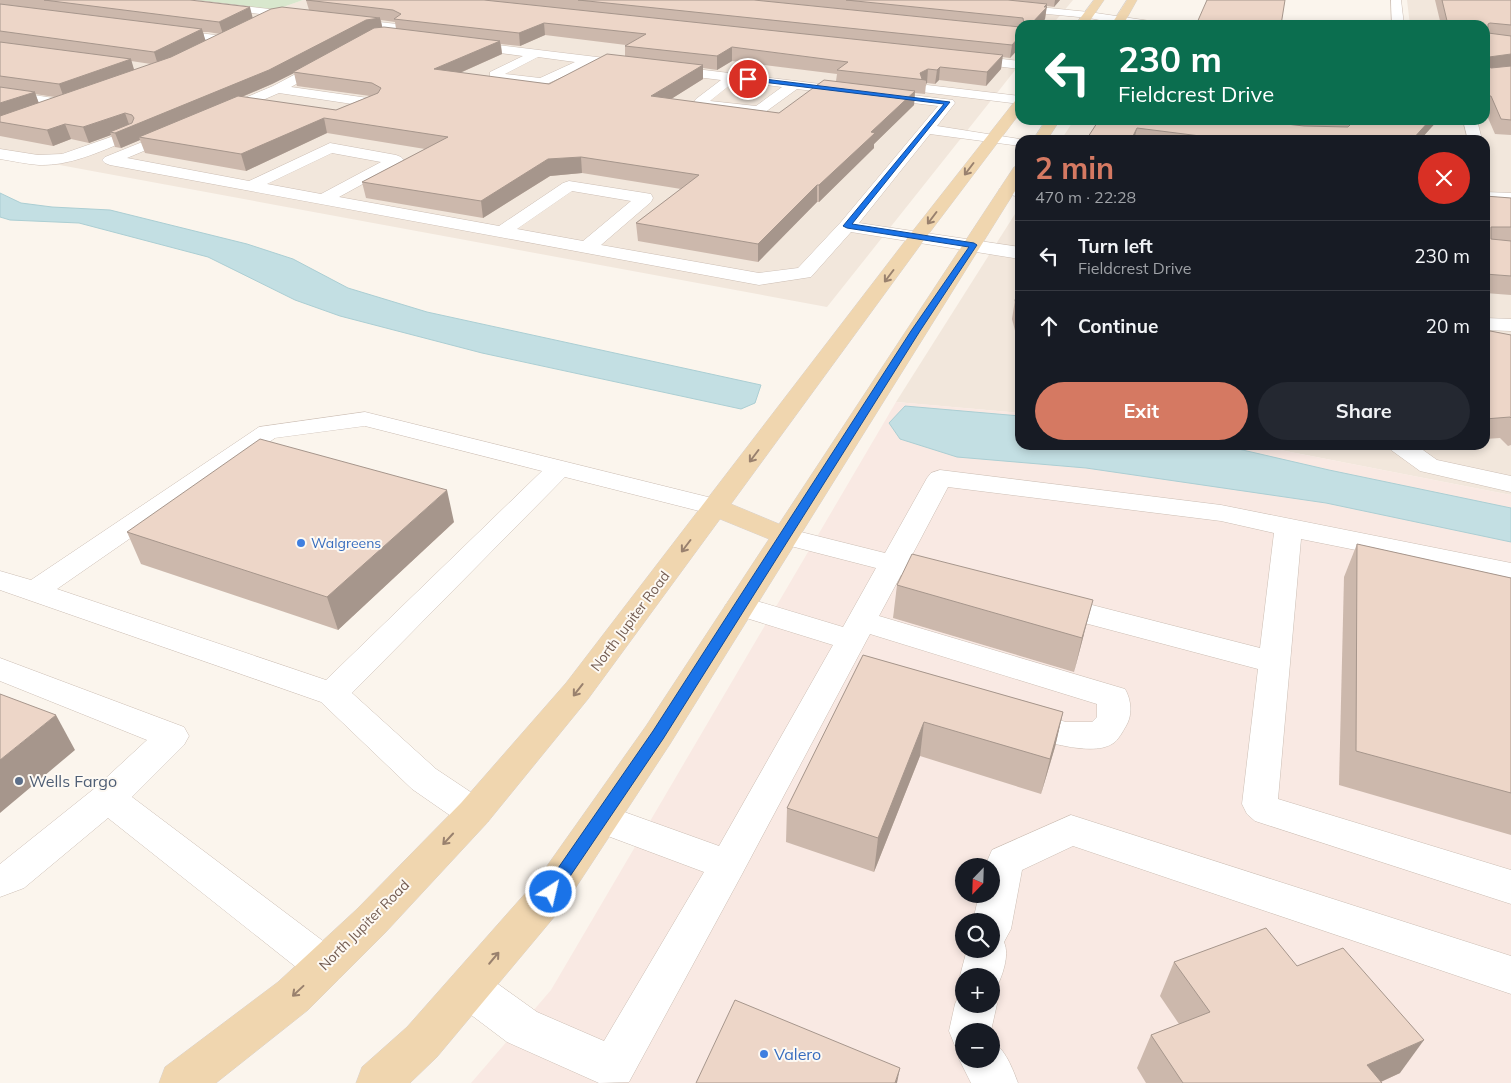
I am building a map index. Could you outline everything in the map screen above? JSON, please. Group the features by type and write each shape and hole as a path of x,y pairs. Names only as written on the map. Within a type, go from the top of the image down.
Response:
{"main road":[{"path":"1085,20 1099,0"},
{"path":"1121,20 1132,0"},
{"name":"North Jupiter Road","path":"180,1083 293,996 371,921 474,813 577,691 918,236 1015,110"},
{"path":"378,1083 422,1042 551,892 658,735 915,331 1013,191"},
{"path":"715,507 785,536"},
{"path":"407,1083 422,1042"}],"street":[{"path":"166,0 314,17"},
{"path":"934,0 1089,15 1108,20"},
{"path":"1396,0 1398,20"},
{"path":"255,24 305,3"},
{"path":"188,127 110,160 759,279 804,273 847,226 948,103 537,53 332,19"},
{"path":"337,36 359,22"},
{"path":"155,30 227,37 206,48"},
{"path":"365,41 373,36 386,35 450,38 1015,99"},
{"path":"537,53 500,72 495,75 496,77 542,82 590,60"},
{"path":"248,86 206,112 240,105 278,89 339,55"},
{"path":"955,58 1015,64"},
{"path":"733,77 704,99 701,102 702,104 759,110 794,84"},
{"path":"278,89 375,102 340,119"},
{"path":"0,94 71,103 42,113"},
{"path":"240,105 267,109"},
{"path":"0,154 39,160 61,157 87,150 142,129"},
{"path":"926,129 1015,141"},
{"path":"250,186 330,148 396,160 323,199"},
{"path":"502,232 569,186 645,198 587,247"},
{"path":"1490,193 1511,198"},
{"path":"847,226 1015,252"},
{"path":"1490,324 1511,326"},
{"path":"35,591 268,432 365,419 715,507"},
{"path":"1407,450 1429,466 1511,484"},
{"path":"332,694 560,468"},
{"path":"469,988 522,1027 612,1075 728,866 853,651 892,564 940,478 1221,513 1511,572"},
{"path":"1288,528 1260,804 1268,811 1511,887"},
{"path":"785,536 940,576"},
{"path":"0,580 332,694 424,779 474,813"},
{"path":"1026,598 1274,662"},
{"path":"740,606 853,651 1114,697 1113,720 1101,735 1066,735 999,715"},
{"path":"0,669 172,736 108,798 11,877 0,881"},
{"path":"108,798 324,966"},
{"path":"602,819 728,866"},
{"path":"994,913 1005,861 1071,830 1511,975"},
{"path":"987,1068 996,1083"}],"shaded area":[{"path":"0,0 182,0 272,11 303,0 1073,0 1056,20 1015,20 1015,70 827,307 0,154"},
{"path":"1407,0 1511,0 1511,495 1281,450 1490,450 1490,135 1064,135 1071,125 1490,125 1490,20 1409,20"},
{"path":"1015,214 1015,413 896,402"},
{"path":"896,402 1015,413 1015,450 1281,450 1511,495 1511,1083 471,1083 551,990"}],"green space":[{"path":"182,0 303,0 272,11"}],"water":[{"path":"0,193 21,203 52,207 110,210 247,244 293,259 348,288 427,312 761,385 755,403 741,409 482,353 340,316 295,300 208,257 79,223 10,220 0,217"},
{"path":"905,406 1015,416 1015,450 1243,450 1511,508 1511,542 1326,503 1086,468 957,457 900,439 889,423"}],"building":[{"path":"44,0 190,0 250,7 219,22"},
{"path":"306,0 484,0 1003,55 987,72 940,67 937,70 928,69 920,73 922,79 926,80 837,70 848,62 732,47 717,56 625,46 646,34 544,23 519,33 394,19 401,14 393,10"},
{"path":"578,0 754,0 1015,26 1015,42 1012,45"},
{"path":"846,0 1008,0 1047,4 1044,7 1047,7 1035,20 1023,20 1023,18"},
{"path":"1207,0 1285,0 1282,20 1198,20"},
{"path":"1442,0 1511,0 1511,25 1490,23 1490,20 1447,20"},
{"path":"0,4 202,29 154,52 0,31"},
{"path":"282,7 380,18 366,20 269,70 115,133 110,132 132,123 134,118 132,115 125,113 83,127 65,124 47,130 0,122 0,116 171,57 271,9"},
{"path":"384,27 500,41 434,69 549,84 607,54 703,65 651,96 779,113 824,80 915,91 871,132 875,133 817,185 758,244 636,223 699,175 581,157 548,159 481,201 362,182 448,137 324,118 241,154 139,137 238,96 336,110 378,93 381,88 372,83 293,72 374,28"},
{"path":"1490,33 1511,36 1511,54 1490,57"},
{"path":"0,42 131,59 59,84 0,76"},
{"path":"1511,66 1511,120 1501,119 1491,96 1490,67"},
{"path":"0,87 35,92 0,103"},
{"path":"1096,125 1295,125 1348,127 1350,125 1426,125 1416,135 1192,135 1137,128 1134,135 1089,135"},
{"path":"1490,196 1511,198 1511,227 1491,227 1491,239 1511,241 1511,276 1490,274"},
{"path":"1490,331 1511,335 1510,417 1490,419"},
{"name":"Walgreens","path":"260,439 447,490 327,597 127,532"},
{"path":"1357,544 1511,578 1511,793 1356,751"},
{"path":"912,554 1093,600 1082,638 897,585"},
{"path":"863,655 1063,712 1050,759 924,722 878,838 787,808"},
{"path":"0,694 56,715 0,760"},
{"path":"1266,928 1297,966 1343,948 1424,1040 1367,1065 1382,1083 1183,1083 1151,1035 1210,1012 1174,962"},
{"path":"735,1000 900,1068 895,1083 696,1083"}],"place":[{"name":"Walgreens","path":"301,543"},
{"name":"Wells Fargo","path":"19,781"},
{"name":"Valero","path":"764,1054"}],"route":[{"path":"551,892 658,735 915,331 974,245 847,226 948,103 748,79"}]}
